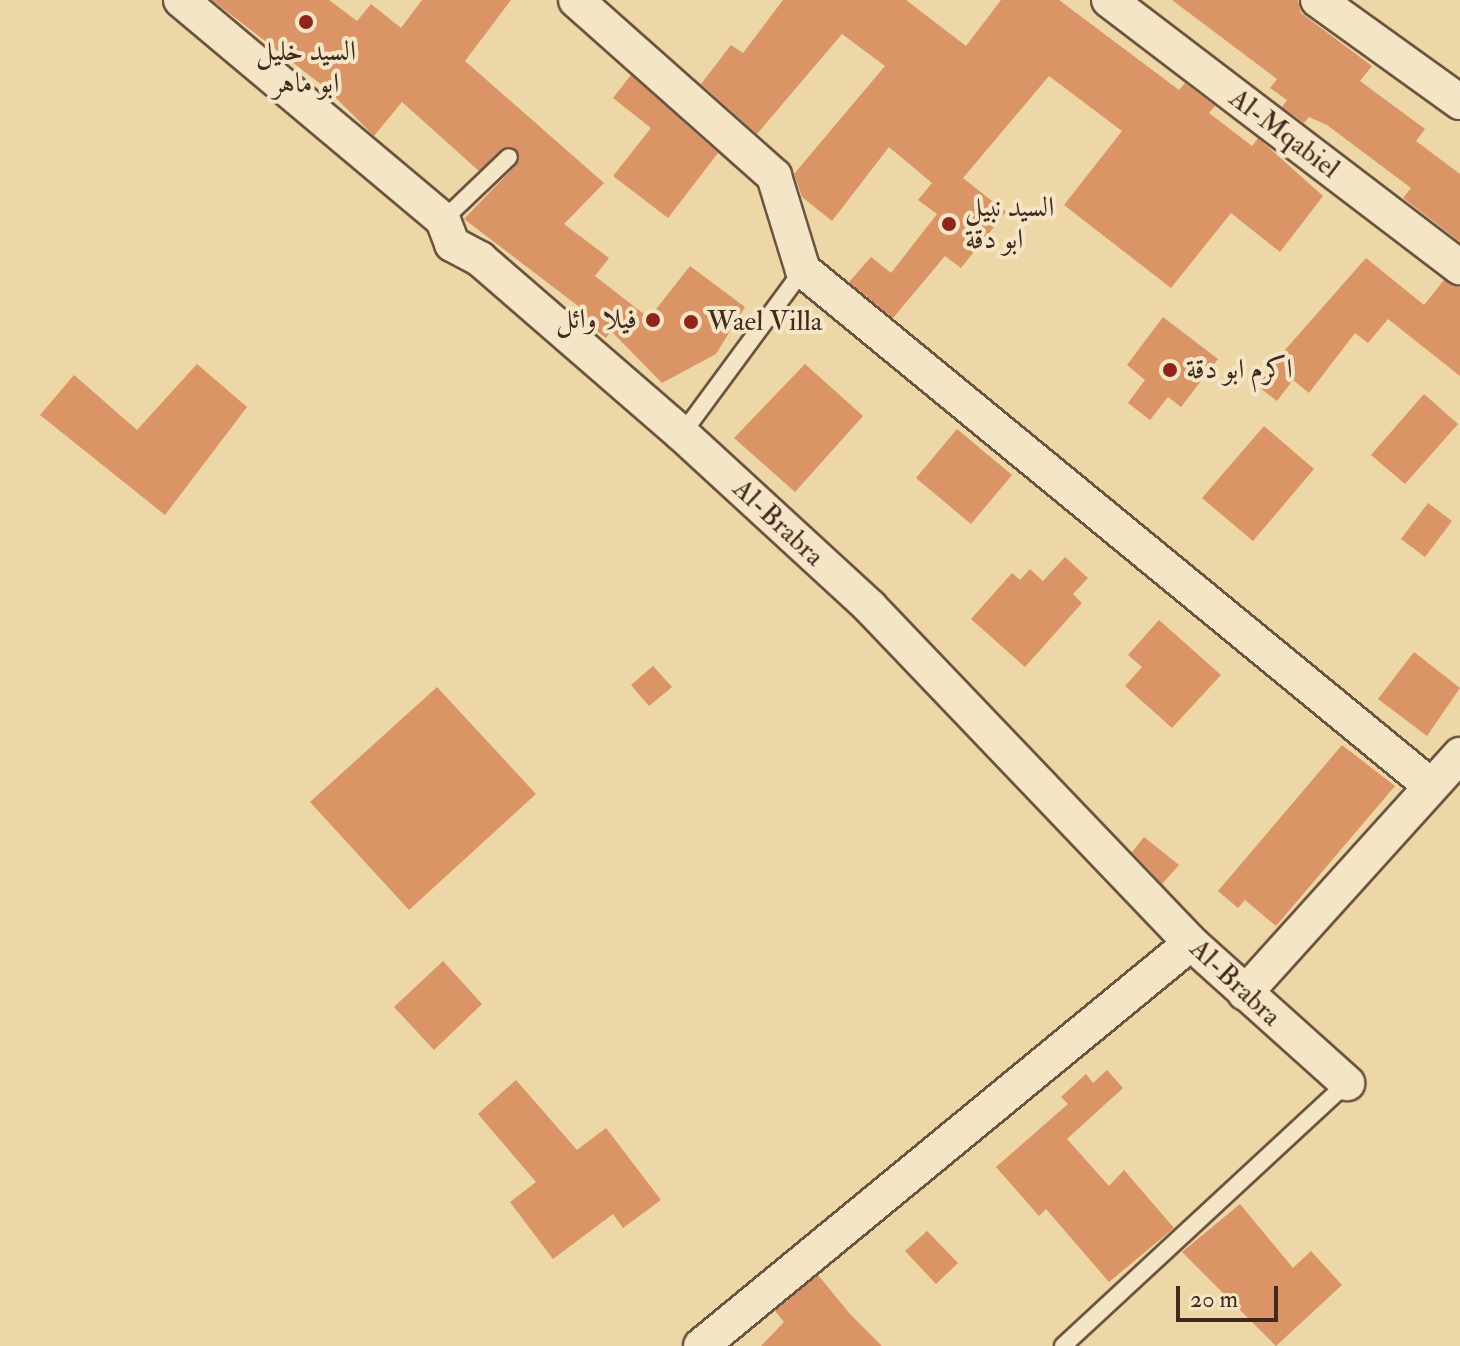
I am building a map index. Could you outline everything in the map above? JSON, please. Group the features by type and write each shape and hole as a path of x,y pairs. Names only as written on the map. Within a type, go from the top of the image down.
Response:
{"street":[{"name":"Al-Brabra","path":"181,0 443,220 452,244 480,259 682,434 870,607 1191,943 1347,1083"},
{"path":"576,0 774,176 803,270 1431,786"},
{"name":"Al-Mqabiel","path":"1109,0 1460,267"},
{"path":"1318,0 1460,102"},
{"path":"1245,993 1460,755"},
{"path":"701,1346 1191,943"}],"lane":[{"path":"443,220 509,157"},
{"path":"682,434 803,270"},
{"path":"1063,1346 1347,1083"}],"building":[{"path":"212,0 329,0 357,21 371,4 401,28 422,0 511,0 465,61 604,183 564,224 609,258 595,276 649,318 690,266 745,307 716,354 662,383 611,331 606,338 580,318 586,312 464,219 517,164 516,149 502,149 479,171 402,102 374,136 327,89"},
{"path":"783,0 906,0 966,46 1001,0 1059,0 1179,90 1185,83 1215,106 1209,113 1252,146 1258,138 1323,196 1280,252 1231,213 1171,288 1064,205 1122,131 1049,76 963,178 1006,212 961,268 945,256 893,318 849,282 871,257 891,273 937,214 918,200 932,183 889,147 832,221 802,197 794,174 885,66 842,34 757,134 701,84 731,45 743,53"},
{"path":"1172,0 1298,0 1301,13 1372,66 1360,81 1425,129 1416,141 1460,174 1460,242 1403,198 1411,188 1327,125 1309,117 1304,123 1282,107 1287,100 1270,88 1277,79"},
{"path":"631,75 718,153 668,218 613,176 651,128 613,98"},
{"path":"1366,258 1424,305 1444,280 1460,287 1460,376 1388,319 1368,343 1355,333 1309,393 1293,380 1277,401 1255,384"},
{"path":"1163,317 1218,359 1181,407 1168,397 1150,420 1128,403 1145,380 1127,365"},
{"path":"197,364 247,407 165,515 40,415 74,375 137,430"},
{"path":"805,364 863,416 795,492 734,438"},
{"path":"1424,394 1458,424 1405,484 1371,455"},
{"path":"1264,426 1314,469 1253,541 1202,498"},
{"path":"957,429 1012,475 971,524 916,478"},
{"path":"1428,503 1452,521 1425,557 1401,539"},
{"path":"1065,557 1088,578 1073,594 1082,603 1025,667 971,619 1012,573 1020,580 1030,569 1043,581"},
{"path":"1159,620 1221,675 1172,728 1125,686 1142,667 1128,655"},
{"path":"1414,652 1460,688 1427,736 1378,699"},
{"path":"653,666 672,687 649,706 631,685"},
{"path":"437,687 536,794 409,910 310,802"},
{"path":"1342,745 1395,786 1276,926 1245,900 1238,908 1218,891"},
{"path":"1144,837 1179,865 1162,884 1132,852"},
{"path":"443,961 482,1004 434,1050 394,1007"},
{"path":"1107,1070 1123,1088 1067,1139 1109,1186 1124,1170 1174,1228 1109,1282 1046,1209 1039,1216 996,1167 1068,1104 1061,1097 1086,1074 1093,1083"},
{"path":"516,1080 577,1150 606,1128 661,1200 623,1228 613,1214 553,1259 510,1202 536,1182 478,1114"},
{"path":"1240,1204 1293,1268 1311,1251 1342,1285 1276,1346 1182,1252"},
{"path":"927,1231 958,1263 936,1284 905,1251"},
{"path":"818,1275 882,1346 761,1346 784,1322 775,1311"}],"place":[{"name":"السيد خليل ابو ماهر","path":"306,22"},
{"name":"السيد نبيل ابو دقة","path":"949,224"},
{"name":"فيلا وائل","path":"653,320"},
{"name":"Wael Villa","path":"691,322"},
{"name":"اكرم ابو دقة","path":"1170,370"}]}
